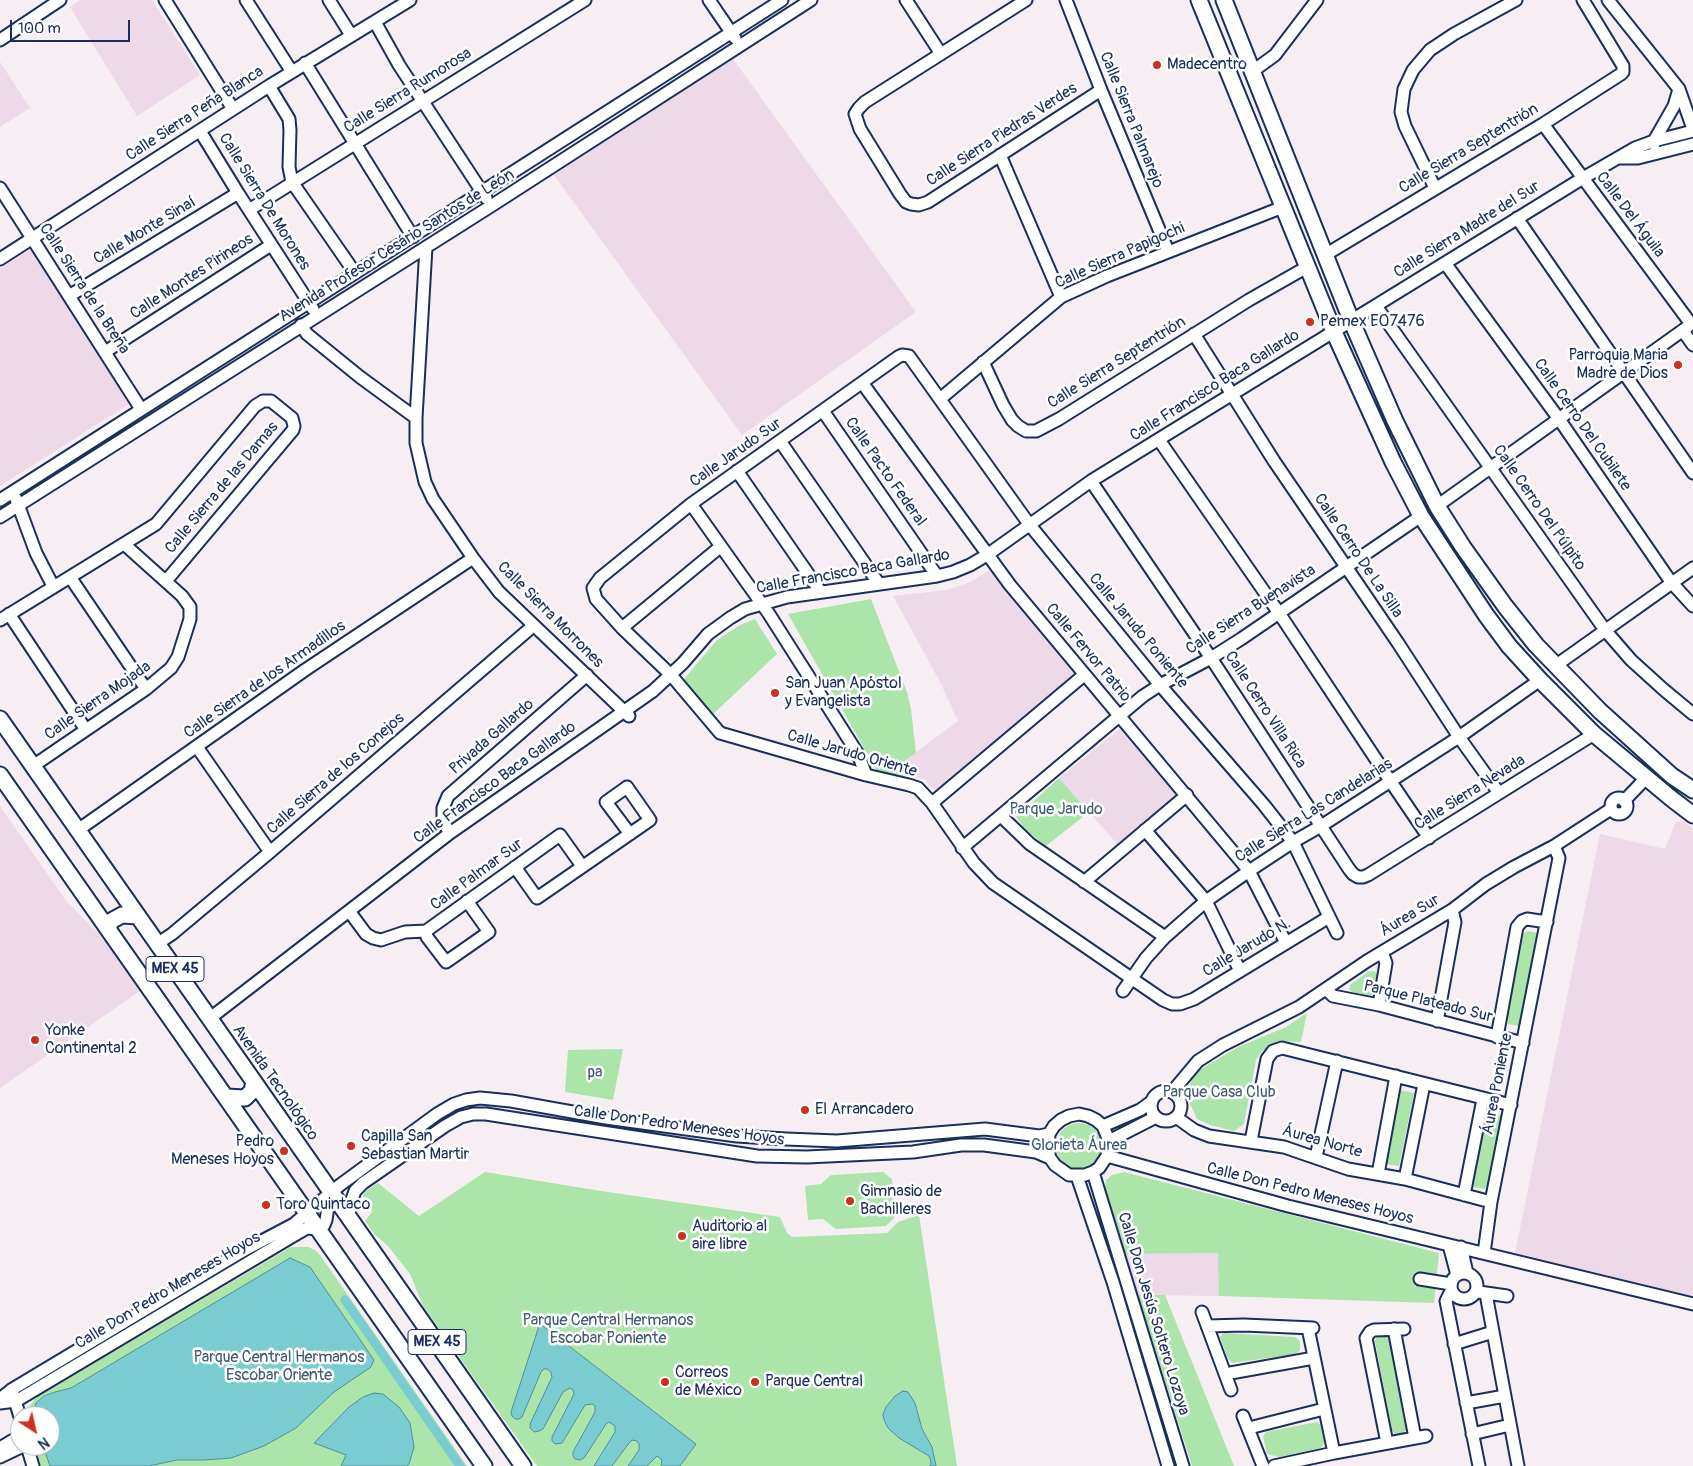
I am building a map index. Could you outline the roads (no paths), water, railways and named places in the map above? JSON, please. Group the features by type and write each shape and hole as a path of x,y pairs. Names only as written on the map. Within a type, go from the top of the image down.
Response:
{"main road":[{"path":"1199,0 1334,332 1393,462 1421,516 1486,615 1509,646 1594,734 1693,815"},
{"path":"1224,0 1351,320 1395,422 1437,506 1463,547 1505,606 1555,666 1600,711 1672,776 1692,787"},
{"name":"Avenida Tecnológico","path":"0,719 330,1193 523,1466"},
{"name":"MEX 45","path":"0,776 484,1466"},
{"path":"108,928 111,921 122,915 138,916"},
{"path":"226,1097 245,1098 250,1094 254,1082"}],"street":[{"path":"0,40 60,0"},
{"path":"165,0 233,109"},
{"path":"246,0 292,72"},
{"path":"329,0 351,35"},
{"name":"Calle Sierra Peña Blanca","path":"0,260 305,63 410,0"},
{"name":"Calle Sierra Rumorosa","path":"248,210 585,0"},
{"path":"709,0 740,45"},
{"name":"Avenida Profesor Cesário Santos de León","path":"0,500 782,0"},
{"name":"Avenida Profesor Cesário Santos de León","path":"0,517 491,206 811,0"},
{"path":"906,0 941,54 1026,0"},
{"name":"Calle Sierra Palmarejo","path":"1066,0 1168,251"},
{"path":"1253,71 1275,55 1317,0"},
{"path":"1435,188 1405,126 1401,112 1404,89 1412,70 1430,50 1514,0"},
{"name":"Calle Sierra Septentrión","path":"1325,254 1543,124 1623,72 1623,66 1583,0"},
{"path":"1608,0 1679,89 1693,130"},
{"path":"374,22 422,101 491,206"},
{"name":"Calle Sierra Piedras Verdes","path":"941,54 865,102 856,114 860,130 900,194 906,202 911,204 919,205 928,202 1101,90"},
{"path":"305,63 413,237"},
{"path":"269,86 289,119 289,167 292,182 355,273"},
{"path":"1657,153 1654,140 1674,106 1679,89"},
{"name":"Calle Del Águila","path":"1543,124 1689,326 1693,346"},
{"name":"Calle Sierra Madre del Sur","path":"1334,332 1516,218 1635,148 1654,140 1693,130"},
{"name":"Calle Sierra De Morones","path":"200,131 248,210 317,315"},
{"name":"Calle Sierra Madre del Sur","path":"1619,158 1638,158 1693,144"},
{"path":"1000,155 1061,297"},
{"name":"Calle Sierra de la Breña","path":"0,188 141,409"},
{"name":"Calle Monte Sinaí","path":"69,296 238,193"},
{"name":"Calle Sierra Papigochi","path":"940,399 1061,297 1099,279 1168,251 1283,207"},
{"path":"1516,218 1693,473"},
{"name":"Calle Montes Pirineos","path":"105,352 271,245"},
{"name":"Calle Sierra Morrones","path":"426,247 416,418 416,443 425,482 433,499 473,558 499,592 626,714"},
{"name":"Calle Cerro Del Cubilete","path":"1445,263 1559,419 1671,582 1693,606"},
{"name":"Calle Sierra Septentrión","path":"983,362 1003,405 1018,426 1026,431 1036,431 1249,300 1307,267"},
{"name":"Calle Cerro Del Púlpito","path":"1376,306 1605,630 1631,660 1693,714"},
{"path":"301,325 308,334 353,371 416,418"},
{"path":"1437,506 1689,326"},
{"name":"Calle Francisco Baca Gallardo","path":"209,1019 450,833 626,714 671,675 719,624 745,609 762,604 820,591 937,576 970,565 1092,481 1334,332"},
{"name":"Calle Cerro De La Silla","path":"1194,334 1274,461 1499,794"},
{"name":"Calle Jarudo Sur","path":"593,588 600,578 691,504 863,384 898,357 906,355"},
{"name":"Calle Jarudo Poniente","path":"906,355 911,359 1029,524 1160,685 1264,805 1292,842 1338,933"},
{"name":"Calle Fervor Patrio","path":"863,384 987,555 1084,675 1187,795 1249,871 1286,943"},
{"name":"Calle Sierra de las Damas","path":"124,544 148,530 164,516 255,406 263,401 271,401 292,418 293,430 166,581"},
{"name":"Calle Pacto Federal","path":"823,412 937,576"},
{"path":"1159,440 1279,613 1429,838"},
{"path":"780,441 879,584"},
{"path":"738,471 820,591"},
{"name":"Calle Cerro Villa Rica","path":"1092,481 1353,874 1363,877"},
{"path":"12,492 19,505 36,553 53,586"},
{"path":"691,504 762,604 858,754 866,775"},
{"name":"Calle Sierra Buenavista","path":"962,848 1119,716 1160,685 1211,658 1421,516"},
{"path":"86,730 5,617 124,544 166,581"},
{"path":"622,628 720,547"},
{"name":"Calle Sierra de los Armadillos","path":"78,830 305,670 473,558"},
{"path":"1555,666 1693,568"},
{"path":"70,577 146,689"},
{"name":"Calle Sierra Mojada","path":"33,766 146,689 174,664 191,613 187,602 166,581"},
{"name":"Calle Jarudo Oriente","path":"593,588 596,599 622,628 671,675 720,733 918,788 932,804 962,848 984,875 998,887 1163,1000 1172,1004 1180,1004"},
{"name":"Calle Sierra de los Conejos","path":"157,944 194,916 270,852 533,626"},
{"name":"Privada Gallardo","path":"450,833 443,822 443,808 448,796 587,675"},
{"path":"932,804 1084,675"},
{"name":"Calle Sierra Las Candelarias","path":"1123,991 1146,958 1165,937 1206,901 1292,842 1391,782 1540,680"},
{"name":"Calle Sierra Nevada","path":"1363,877 1429,838 1594,734"},
{"path":"198,747 270,852"},
{"name":"Áurea Sur","path":"1172,1092 1198,1061 1223,1045 1299,1007 1327,990 1367,961 1452,910 1486,884 1554,846 1611,809 1615,800 1620,799 1624,801 1646,778"},
{"path":"515,867 537,898 582,866 630,834 650,820 627,787 606,802 630,834"},
{"path":"1084,882 1187,795"},
{"path":"1001,816 1030,844 1165,937"},
{"path":"1145,830 1206,901 1240,971"},
{"name":"Calle Palmar Sur","path":"352,909 366,934 381,940 405,932 426,931 560,835 582,866"},
{"name":"Áurea Poniente","path":"1484,1253 1491,1202 1547,922 1558,858 1554,846"},
{"path":"426,931 428,937 446,962 489,932 467,901"},
{"path":"1437,1021 1455,922 1452,910"},
{"name":"Calle Jarudo N.","path":"1180,1004 1194,999 1329,917"},
{"name":"Áurea Poniente","path":"1497,1037 1517,927 1522,920 1527,919 1547,922"},
{"path":"1379,1005 1386,963 1382,952"},
{"name":"Parque Plateado Sur","path":"1327,990 1333,996 1379,1005 1523,1043"},
{"path":"1251,1141 1267,1059 1273,1051 1282,1048 1511,1105"},
{"path":"1316,1157 1337,1061"},
{"path":"1378,1174 1396,1076"},
{"path":"1405,1179 1424,1084"},
{"path":"1103,1126 1140,1110 1152,1102 1160,1092 1172,1092 1178,1096 1181,1103 1180,1110 1176,1117 1166,1121 1156,1117 1152,1110 1152,1102"},
{"name":"Calle Don Pedro Meneses Hoyos","path":"14,1395 182,1287 241,1252 294,1224 330,1193 437,1114 454,1104 466,1100 480,1098 511,1101 606,1118 767,1139 838,1140 911,1136 963,1129 986,1129 1039,1136 1049,1134"},
{"path":"1464,1195 1483,1099"},
{"name":"Calle Don Pedro Meneses Hoyos","path":"349,1219 350,1205 355,1191 363,1183 445,1126 461,1117 473,1114 486,1114 757,1156 785,1158 913,1152 961,1145 984,1144 1036,1152 1050,1158 1061,1171 1077,1176"},
{"path":"1050,1158 1048,1150 1049,1134 1061,1120 1079,1114 1096,1120 1103,1126 1109,1141 1107,1156 1104,1163 1093,1172 1077,1176"},
{"path":"1109,1141 1156,1117"},
{"name":"Áurea Norte","path":"1176,1117 1194,1130 1209,1136 1284,1147 1348,1169 1405,1179 1491,1202"},
{"path":"1121,1119 1127,1131"},
{"path":"697,1146 700,1130"},
{"name":"Calle Don Pedro Meneses Hoyos","path":"1107,1156 1253,1197 1693,1304"},
{"name":"Calle Don Jesús Soltero Lozoya","path":"1093,1172 1183,1466"},
{"name":"Calle Don Jesús Soltero Lozoya","path":"1077,1176 1113,1282 1168,1466"},
{"path":"318,1230 324,1226 326,1220 330,1193"},
{"name":"Calle Don Pedro Meneses Hoyos","path":"0,1401 188,1298 293,1236 308,1228 318,1230"},
{"path":"1455,1246 1456,1297 1463,1300 1481,1292 1507,1296"},
{"path":"1420,1279 1476,1280 1493,1332 1518,1466"},
{"path":"1456,1281 1446,1302 1479,1466"},
{"path":"182,1287 188,1298"},
{"path":"1202,1312 1231,1390"},
{"path":"1207,1326 1244,1325 1311,1328 1314,1358 1334,1453"},
{"path":"1274,1466 1420,1437 1399,1329 1374,1330 1366,1338 1387,1443"},
{"path":"1454,1344 1493,1332"},
{"path":"1225,1374 1314,1358"},
{"path":"14,1395 17,1406"},
{"path":"1466,1403 1505,1396"},
{"path":"1249,1428 1324,1409"},
{"path":"1243,1416 1263,1466"},
{"path":"1472,1434 1510,1425"}],"water":[{"name":"Parque Central Hermanos Escobar Oriente","path":"290,1258 310,1267 374,1360 371,1367 334,1392 296,1428 264,1446 231,1458 177,1460 149,1466 50,1466 46,1456 60,1456 60,1406 35,1406 36,1403 44,1396 71,1388"},
{"path":"539,1326 543,1326 696,1444 680,1466 661,1466 662,1460 657,1456 647,1466 628,1466 639,1450 637,1441 632,1440 612,1466 594,1466 615,1432 615,1426 609,1422 584,1458 580,1460 575,1459 573,1452 595,1412 595,1406 592,1404 585,1405 562,1443 555,1444 552,1441 552,1437 574,1394 570,1388 563,1392 543,1429 534,1432 530,1428 530,1424 552,1377 551,1372 547,1369 541,1372 522,1417 515,1419 511,1412"},
{"path":"903,1391 908,1392 915,1403 922,1429 932,1447 936,1466 930,1466 929,1456 899,1438 888,1428 884,1420 883,1414 886,1407 895,1396"},
{"path":"374,1393 383,1394 399,1407 410,1423 414,1447 409,1464 407,1466 341,1466 346,1455 314,1443 349,1407 363,1397"}],"waterway":[{"path":"345,1300 460,1466"}],"place":[{"name":"Madecentro","path":"1157,65"},
{"name":"Pemex E07476","path":"1310,322"},
{"name":"Parroquia Maria Madre de Dios","path":"1678,365"},
{"name":"San Juan Apóstol y Evangelista","path":"775,693"},
{"name":"Yonke Continental 2","path":"35,1040"},
{"name":"El Arrancadero","path":"805,1110"},
{"name":"Capilla San Sebastian Martir","path":"351,1146"},
{"name":"Pedro Meneses Hoyos","path":"284,1151"},
{"name":"Gimnasio de Bachilleres","path":"850,1201"},
{"name":"Toro Quintaco","path":"266,1205"},
{"name":"Auditorio al aire libre","path":"682,1236"},
{"name":"Correos de México","path":"665,1382"},
{"name":"Parque Central","path":"755,1382"}],"park label":[{"name":"Parque Jarudo","path":"1056,810"},
{"name":"pa","path":"595,1073"},
{"name":"Parque Casa Club","path":"1219,1093"},
{"name":"Glorieta Áurea","path":"1079,1146"},
{"name":"Parque Central Hermanos Escobar Poniente","path":"608,1330"}]}
